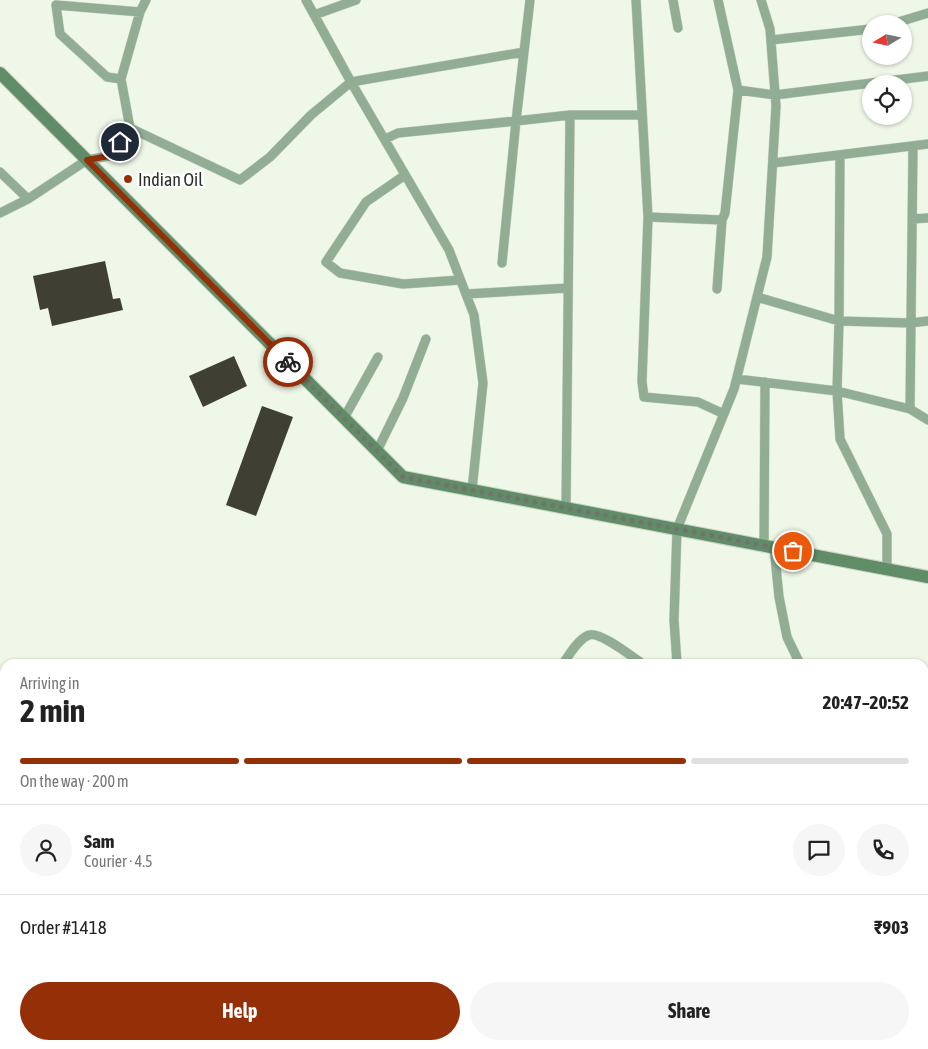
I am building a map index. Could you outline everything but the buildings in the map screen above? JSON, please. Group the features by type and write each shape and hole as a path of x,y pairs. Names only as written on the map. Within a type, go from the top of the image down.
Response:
{"street":[{"path":"0,213 28,199 87,160 109,156 130,128 121,79 140,12 146,0"},
{"path":"306,0 351,82 449,250 474,315 483,383 472,490"},
{"path":"314,15 355,0"},
{"path":"502,263 530,0"},
{"path":"636,0 648,217 642,382 644,397 698,402 724,414"},
{"path":"673,0 678,28"},
{"path":"716,289 722,220 725,213 738,90 718,0"},
{"path":"675,659 676,529 724,414 736,379 767,257 776,106 770,29 761,0"},
{"path":"121,79 108,77 60,34 56,5 140,12"},
{"path":"912,18 928,13"},
{"path":"771,40 862,30"},
{"path":"130,128 240,180 270,158 311,115 351,82 524,52"},
{"path":"0,73 403,477 928,576"},
{"path":"738,90 775,95 928,76"},
{"path":"384,139 398,133 570,115 642,115"},
{"path":"566,508 570,115"},
{"path":"773,163 928,144"},
{"path":"910,409 914,146"},
{"path":"840,155 837,391 840,439 887,534 887,569"},
{"path":"0,172 28,199"},
{"path":"405,175 366,202 326,262 340,273 403,284 460,280"},
{"path":"648,217 722,220"},
{"path":"912,220 928,218"},
{"path":"466,294 568,288"},
{"path":"757,297 839,321 910,323 928,321"},
{"path":"377,451 403,398 426,339"},
{"path":"344,418 378,357"},
{"path":"736,379 837,391 910,409 928,420"},
{"path":"765,382 769,546 787,637 798,659"},
{"path":"567,659 575,647 588,636 595,634 636,659"}],"way so far":[{"path":"288,362 403,477 793,551"}],"place":[{"name":"Indian Oil","path":"128,179"}],"route":[{"path":"120,142 109,156 87,160 288,362"}]}
